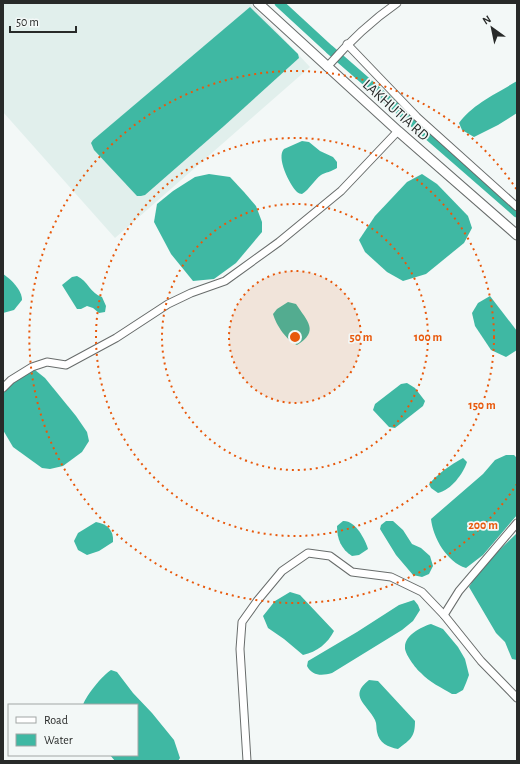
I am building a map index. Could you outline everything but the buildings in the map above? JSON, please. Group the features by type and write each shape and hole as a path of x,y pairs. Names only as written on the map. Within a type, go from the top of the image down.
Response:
{"street":[{"name":"LAKHUTIA RD","path":"258,3 398,131 517,235"},
{"path":"327,67 347,44 397,3"},
{"path":"347,44 417,117 517,207"},
{"path":"3,388 11,380 32,367 48,362 66,365 116,338 168,304 225,281 280,242 341,191 398,131"},
{"path":"444,615 459,591 517,523"},
{"path":"247,761 240,649 242,622 282,571 308,553 330,556 352,572 391,577 422,592 444,615 481,661 517,698"}],"shaded area":[{"path":"3,3 250,3 310,67 115,238 3,112"}],"water":[{"path":"250,7 298,54 299,58 145,195 137,196 94,150 91,143"},
{"path":"517,81 517,113 498,125 474,137 462,130 459,123 464,116 486,99"},
{"path":"302,141 309,142 320,151 333,157 337,162 337,168 321,175 302,194 297,192 290,183 282,164 282,153 284,149"},
{"path":"209,174 230,177 244,192 256,206 262,222 262,232 236,263 214,279 193,281 171,254 154,222 157,204 173,191 195,177"},
{"path":"422,174 437,184 468,216 472,228 464,243 426,274 403,281 387,272 365,252 359,240 375,216 407,182"},
{"path":"3,274 16,285 22,296 22,300 14,310 3,313"},
{"path":"77,276 81,278 95,293 102,297 106,306 105,312 99,313 93,308 87,306 77,309 62,285 72,277"},
{"path":"490,296 517,331 517,350 506,357 491,350 475,326 472,313 478,303"},
{"path":"288,302 296,304 307,321 310,330 304,340 297,345 289,340 282,332 273,314 277,309"},
{"path":"35,370 45,378 76,416 87,432 89,441 82,452 63,466 50,469 42,468 13,447 3,430 3,392 18,379"},
{"path":"407,383 415,388 425,401 423,406 395,428 389,427 373,410 375,404 401,384"},
{"path":"506,455 514,455 517,458 517,515 483,555 466,568 459,565 447,555 442,548 435,534 431,519 483,474 495,460"},
{"path":"463,458 467,462 465,467 452,485 438,493 431,488 429,484 437,476 449,466"},
{"path":"343,521 352,524 365,540 368,549 359,555 352,556 342,547 340,543 337,526"},
{"path":"386,521 393,521 403,530 412,544 421,548 430,556 433,566 429,574 422,577 413,575 396,555 380,529 381,525"},
{"path":"96,522 109,528 112,534 113,542 99,551 87,555 78,550 74,541 78,533"},
{"path":"517,533 517,660 512,659 505,642 496,633 469,587 480,569"},
{"path":"290,592 300,595 334,631 322,646 313,652 303,655 268,628 263,616 275,601"},
{"path":"414,600 420,610 413,621 402,630 332,673 325,675 314,673 307,666 308,661 399,605"},
{"path":"431,624 443,629 458,647 465,659 469,675 463,690 456,694 452,694 436,685 424,676 416,668 406,653 406,643 411,635 418,629"},
{"path":"111,670 117,672 133,693 174,740 180,758 178,761 115,761 111,756 138,756 138,704 84,704 103,676"},
{"path":"369,680 378,681 415,721 413,734 406,743 398,749 387,746 382,742 378,736 376,723 372,714 361,700 360,691"}],"waterway":[{"path":"279,3 329,49 517,213"}]}
